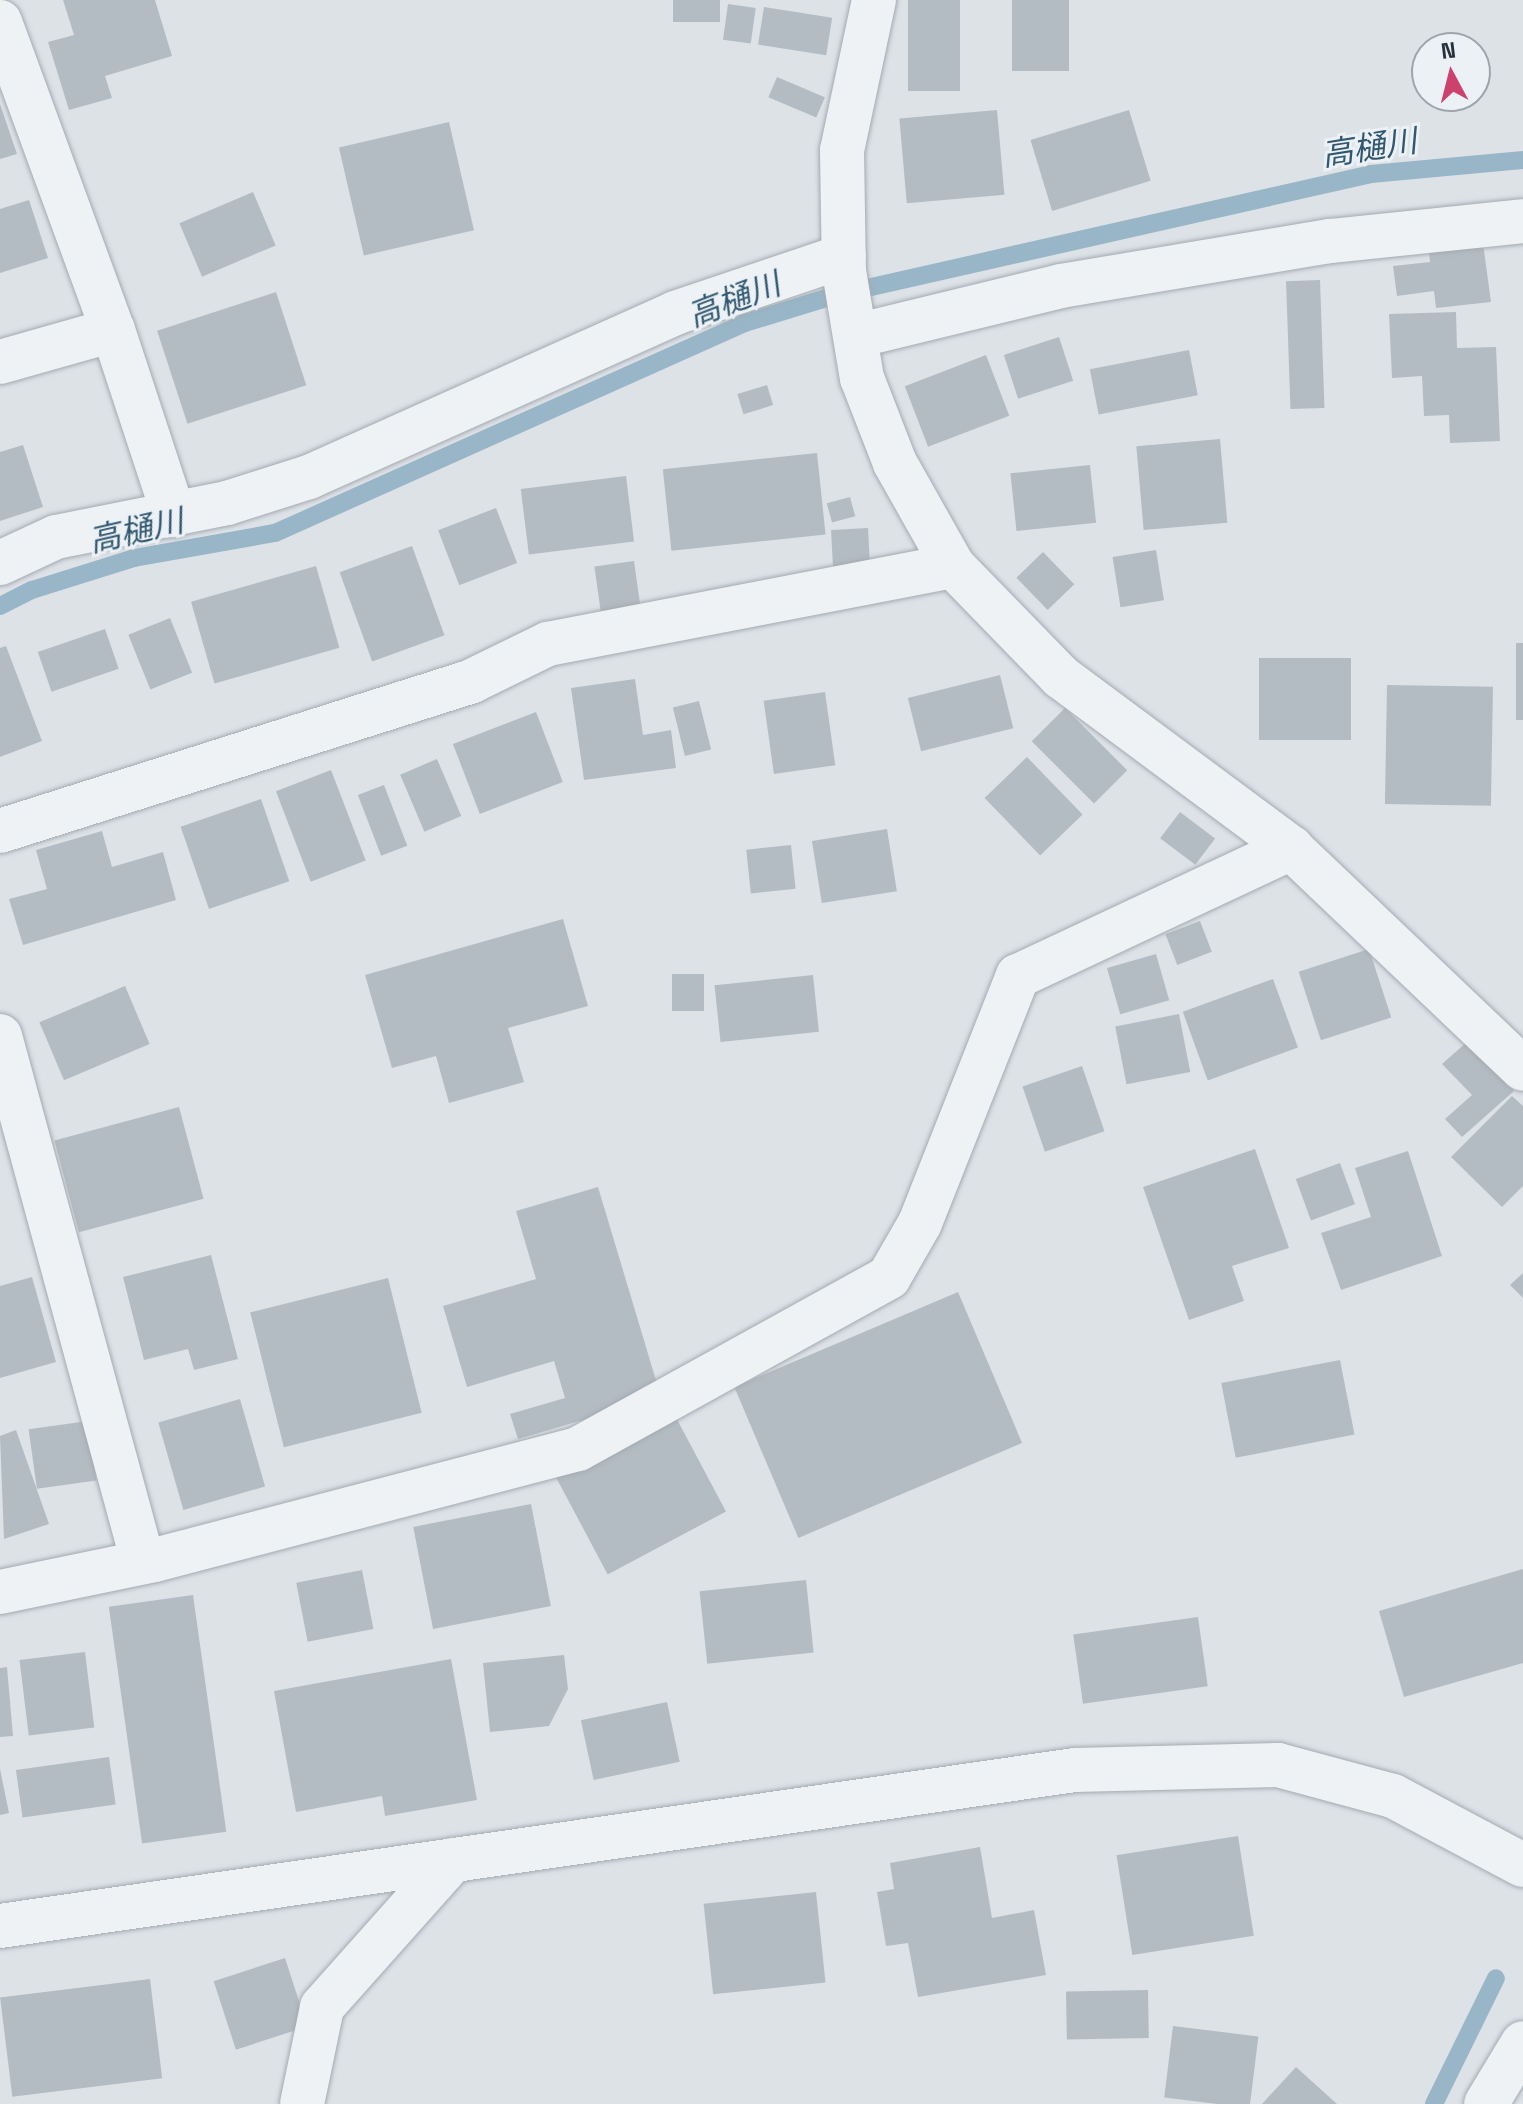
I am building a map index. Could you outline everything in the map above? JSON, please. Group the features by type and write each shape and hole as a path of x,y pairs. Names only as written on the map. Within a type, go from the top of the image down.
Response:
{"street":[{"path":"874,0 842,150 844,263 862,378 895,463 953,566 1061,677 1291,848 1523,1069"},
{"path":"0,22 113,330 174,515"},
{"path":"854,326 1061,286 1330,241 1523,221"},
{"path":"0,563 56,537 174,515 309,477 675,313 844,263"},
{"path":"0,362 113,330"},
{"path":"0,831 472,681 548,644 953,566"},
{"path":"0,1592 143,1562 578,1449 889,1277 920,1223 1018,976 1291,848"},
{"path":"0,1036 143,1562"},
{"path":"0,1926 1075,1770 1278,1765 1393,1796 1523,1865"},
{"path":"302,2104 322,2007 453,1860"},
{"path":"1486,2104 1523,2043"}],"building":[{"path":"63,0 155,0 172,56 105,76 112,98 69,110 48,42 74,35"},
{"path":"673,0 720,0 720,22 673,22"},
{"path":"908,0 960,0 960,91 908,91"},
{"path":"1012,0 1069,0 1069,71 1012,71"},
{"path":"728,4 756,8 751,44 723,40"},
{"path":"764,7 832,18 826,55 758,45"},
{"path":"777,77 825,97 816,118 768,97"},
{"path":"0,104 17,154 0,159"},
{"path":"997,110 1004,195 907,203 899,119"},
{"path":"1129,110 1151,181 1052,211 1031,140"},
{"path":"449,122 474,230 364,256 339,147"},
{"path":"253,192 276,245 202,277 179,223"},
{"path":"29,200 48,258 0,273 0,209"},
{"path":"1482,236 1491,302 1436,308 1434,291 1397,296 1393,266 1430,262 1428,242"},
{"path":"1320,280 1324,408 1290,409 1286,281"},
{"path":"276,292 306,385 187,424 157,331"},
{"path":"1456,312 1457,348 1496,347 1500,441 1450,443 1449,415 1424,416 1422,376 1392,378 1389,314"},
{"path":"1059,337 1073,381 1018,399 1004,355"},
{"path":"1189,350 1198,395 1099,414 1090,369"},
{"path":"986,355 1009,416 928,447 905,386"},
{"path":"767,385 773,405 743,414 737,394"},
{"path":"1220,439 1227,523 1144,530 1136,446"},
{"path":"23,445 43,507 0,521 0,452"},
{"path":"817,453 826,535 671,551 663,469"},
{"path":"1090,465 1096,523 1017,531 1010,473"},
{"path":"626,476 634,542 529,554 521,489"},
{"path":"850,497 855,516 832,523 827,503"},
{"path":"496,508 517,563 459,585 438,530"},
{"path":"868,528 870,571 833,573 831,530"},
{"path":"412,546 444,635 372,662 340,572"},
{"path":"1156,550 1164,600 1121,607 1113,557"},
{"path":"1043,552 1074,584 1048,610 1016,578"},
{"path":"634,561 641,610 601,615 594,567"},
{"path":"316,566 339,648 214,684 191,602"},
{"path":"170,618 192,673 150,690 128,635"},
{"path":"105,629 119,669 52,692 38,652"},
{"path":"1516,643 1523,643 1523,720 1516,720"},
{"path":"6,646 42,741 0,757 0,648"},
{"path":"1259,658 1351,658 1351,740 1259,740"},
{"path":"1000,675 1013,728 921,751 908,698"},
{"path":"635,679 643,735 671,730 676,768 584,780 571,688"},
{"path":"1387,685 1493,687 1491,806 1385,804"},
{"path":"825,692 835,765 774,774 764,701"},
{"path":"699,701 711,750 685,756 673,708"},
{"path":"1065,708 1127,770 1094,803 1032,741"},
{"path":"536,712 563,782 480,814 453,744"},
{"path":"1027,757 1083,815 1040,856 985,798"},
{"path":"437,759 461,816 424,832 400,775"},
{"path":"331,770 366,861 311,882 276,791"},
{"path":"384,785 407,846 381,856 358,795"},
{"path":"261,799 289,881 209,909 181,827"},
{"path":"1180,812 1215,838 1195,865 1160,838"},
{"path":"887,829 897,891 822,903 812,841"},
{"path":"102,831 112,867 163,852 176,900 23,945 9,899 47,889 36,850"},
{"path":"791,845 796,889 751,893 746,850"},
{"path":"563,919 588,1006 508,1028 524,1082 449,1103 436,1056 392,1068 365,975"},
{"path":"1200,921 1212,952 1177,965 1165,934"},
{"path":"1369,949 1391,1017 1321,1040 1299,972"},
{"path":"1156,954 1169,1000 1120,1014 1107,968"},
{"path":"672,974 704,974 704,1011 672,1011"},
{"path":"813,975 819,1032 721,1042 715,985"},
{"path":"1273,979 1298,1048 1208,1080 1183,1012"},
{"path":"125,986 150,1044 64,1080 39,1022"},
{"path":"1179,1014 1190,1072 1126,1084 1115,1026"},
{"path":"1468,1041 1514,1091 1462,1137 1445,1119 1472,1095 1442,1064"},
{"path":"1082,1066 1104,1131 1045,1152 1022,1087"},
{"path":"1512,1096 1523,1106 1523,1186 1502,1207 1451,1157"},
{"path":"179,1107 204,1199 79,1232 54,1140"},
{"path":"1255,1149 1289,1248 1232,1266 1244,1301 1189,1320 1143,1187"},
{"path":"1408,1151 1442,1256 1341,1290 1321,1233 1371,1217 1355,1168"},
{"path":"1340,1163 1355,1204 1311,1220 1296,1179"},
{"path":"598,1187 661,1397 518,1439 510,1414 565,1398 554,1361 467,1387 443,1306 536,1279 516,1211"},
{"path":"211,1255 238,1359 194,1370 188,1349 144,1360 123,1277"},
{"path":"1523,1273 1523,1298 1510,1285"},
{"path":"32,1277 56,1362 0,1378 0,1286"},
{"path":"388,1278 422,1413 284,1447 250,1312"},
{"path":"958,1292 1022,1443 798,1538 734,1387"},
{"path":"1340,1360 1355,1435 1236,1458 1221,1383"},
{"path":"240,1399 265,1486 183,1510 158,1422"},
{"path":"672,1410 726,1512 608,1574 554,1473"},
{"path":"88,1421 96,1480 37,1489 29,1429"},
{"path":"16,1430 49,1524 4,1539 0,1436"},
{"path":"531,1504 551,1606 433,1629 413,1527"},
{"path":"1523,1569 1523,1663 1404,1697 1379,1611"},
{"path":"362,1570 373,1629 308,1642 296,1583"},
{"path":"806,1580 814,1653 707,1664 700,1591"},
{"path":"193,1595 226,1832 142,1844 109,1607"},
{"path":"1198,1617 1208,1686 1083,1704 1073,1635"},
{"path":"85,1652 94,1727 29,1735 19,1660"},
{"path":"564,1655 568,1689 549,1726 490,1732 483,1663"},
{"path":"451,1659 477,1800 385,1816 382,1796 296,1812 274,1691"},
{"path":"7,1667 13,1736 0,1737 0,1668"},
{"path":"667,1702 680,1762 594,1780 581,1720"},
{"path":"109,1757 116,1805 23,1818 16,1770"},
{"path":"0,1769 9,1813 0,1815"},
{"path":"1238,1836 1254,1936 1132,1955 1117,1855"},
{"path":"980,1847 992,1918 1034,1910 1046,1975 918,1997 908,1943 886,1946 877,1892 894,1889 890,1863"},
{"path":"816,1892 826,1983 713,1994 704,1904"},
{"path":"285,1958 307,2026 236,2050 214,1981"},
{"path":"150,1979 162,2078 12,2097 0,1997"},
{"path":"1148,1990 1149,2038 1067,2039 1066,1991"},
{"path":"1173,2026 1258,2036 1250,2104 1217,2104 1164,2097"},
{"path":"1296,2067 1337,2104 1262,2104"}],"waterway":[{"name":"高樋川","path":"0,606 32,590 134,558 275,533 745,323 836,295 1371,174 1523,160"},
{"path":"1434,2104 1496,1978"}]}
